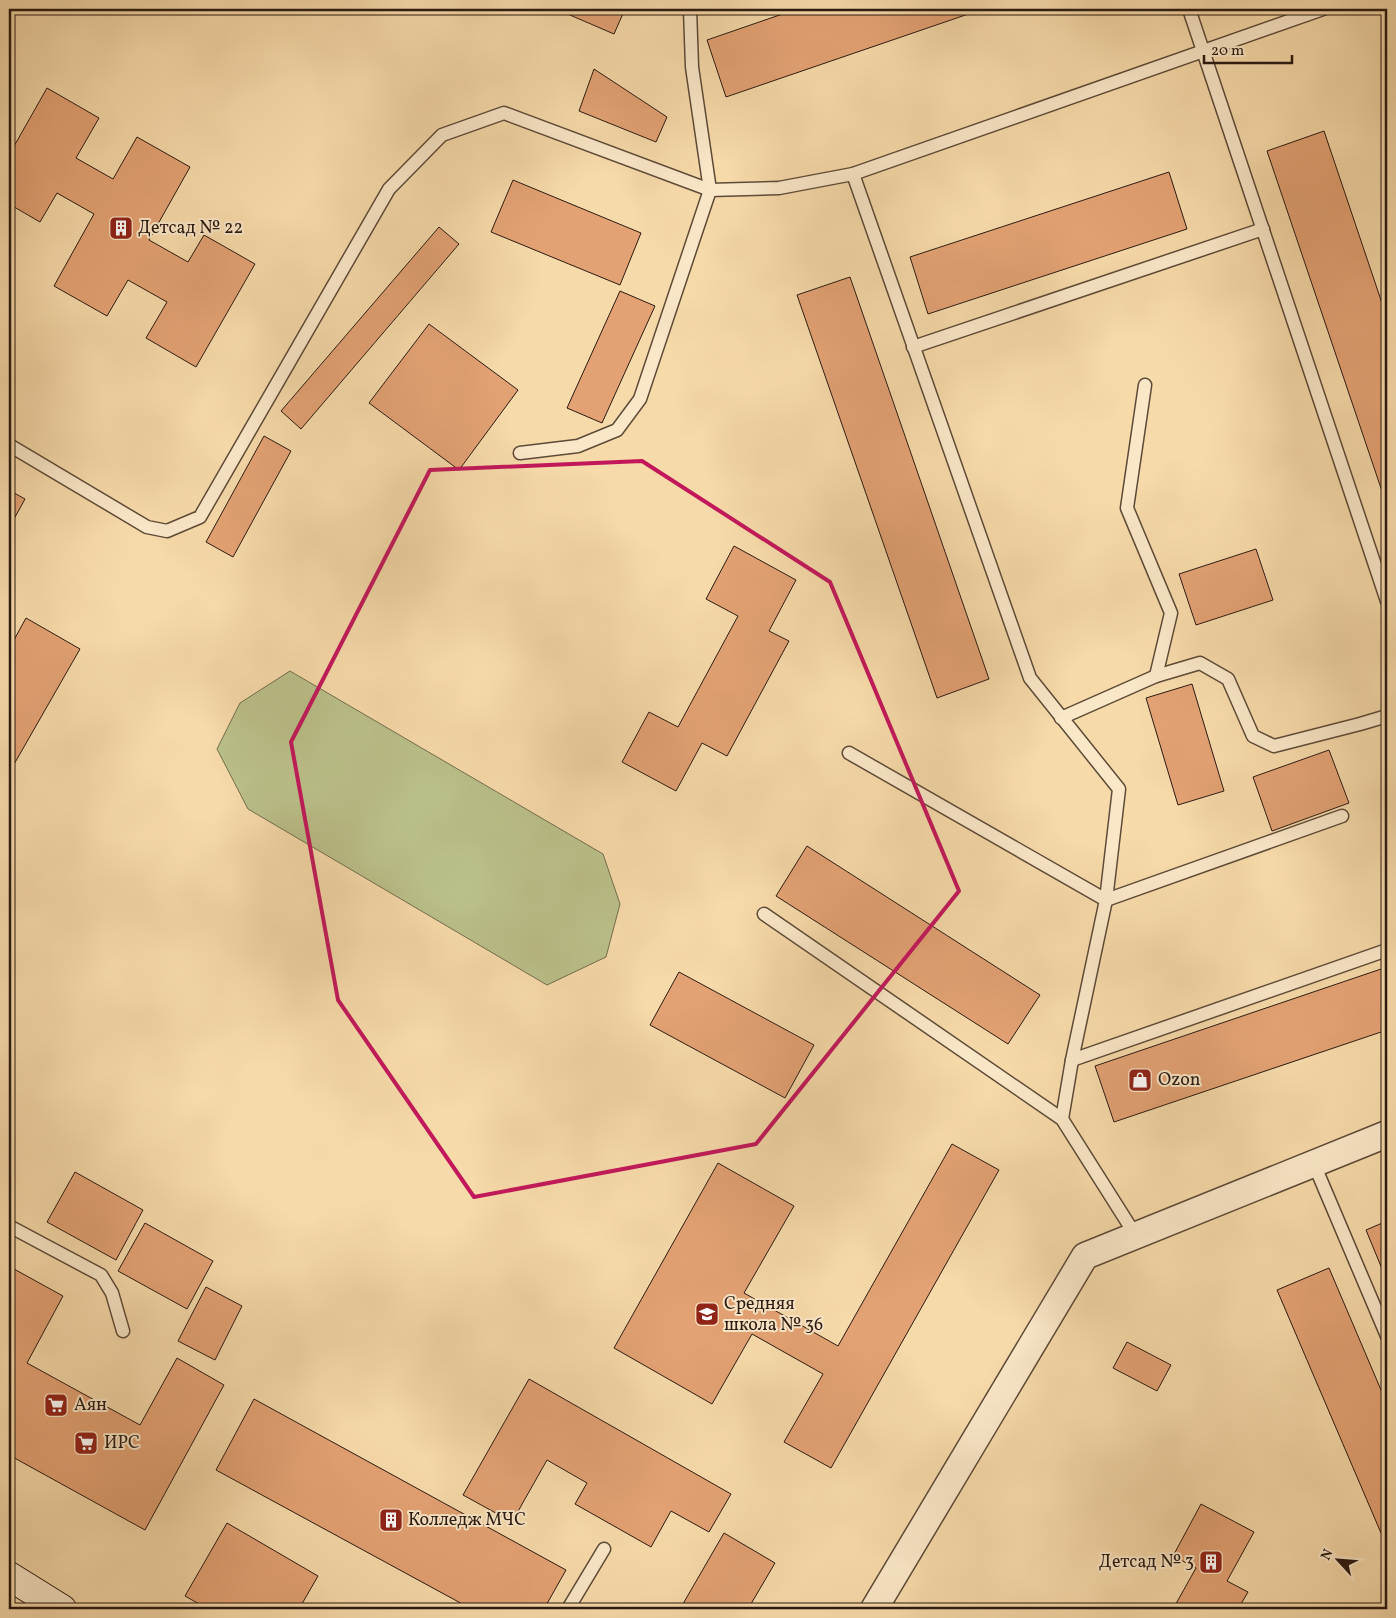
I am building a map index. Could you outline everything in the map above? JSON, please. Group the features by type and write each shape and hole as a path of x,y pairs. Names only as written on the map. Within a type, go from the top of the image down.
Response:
{"street":[{"path":"874,1609 1085,1256 1387,1134"},
{"path":"9,1576 62,1609"}],"lane":[{"path":"520,453 578,446 617,430 640,400 710,190 692,67 690,9"},
{"path":"1189,9 1387,601"},
{"path":"9,445 147,527 167,531 200,517 389,189 442,135 504,113 710,190 779,188 853,174 1323,9"},
{"path":"853,174 1030,678 1119,789 1106,900 1072,1060 1062,1119"},
{"path":"913,347 1263,229"},
{"path":"1145,385 1127,508 1171,613 1156,676"},
{"path":"1061,718 1156,676 1200,663 1228,679 1254,736 1274,746 1387,716"},
{"path":"849,754 1106,900 1342,816"},
{"path":"764,914 1062,1119 1136,1236"},
{"path":"1072,1060 1387,950"},
{"path":"1314,1164 1387,1336"},
{"path":"9,1226 100,1275 112,1293 123,1332"},
{"path":"568,1609 604,1549"}],"highlighted area":[{"path":"642,461 830,582 959,891 756,1144 474,1197 338,1000 291,742 430,470"}],"green space":[{"path":"290,671 603,854 620,904 606,957 547,985 248,809 217,749 240,703"}],"building":[{"path":"556,9 625,9 614,34"},
{"path":"797,9 983,9 726,97 707,40"},
{"path":"594,69 667,117 656,142 579,111"},
{"name":"Детсад № 22","path":"47,88 99,118 76,158 113,179 137,137 190,167 149,240 188,262 204,235 255,264 196,367 146,338 167,302 128,280 107,316 54,286 94,214 57,193 40,222 9,204 9,155"},
{"path":"1324,131 1387,318 1387,506 1267,151"},
{"path":"1169,172 1187,229 928,314 910,257"},
{"path":"513,180 641,233 620,285 491,232"},
{"path":"439,227 459,244 301,429 281,411"},
{"path":"850,277 989,679 937,698 797,295"},
{"path":"620,291 655,306 602,423 567,408"},
{"path":"429,324 518,390 459,470 369,403"},
{"path":"264,436 291,451 233,557 206,542"},
{"path":"9,490 25,499 9,528"},
{"path":"734,546 796,580 769,631 789,641 727,756 702,743 676,791 622,762 649,712 678,727 738,616 706,599"},
{"path":"1256,549 1273,600 1196,625 1179,574"},
{"path":"26,618 80,649 9,773 9,649"},
{"path":"1192,684 1224,791 1178,805 1146,698"},
{"path":"1329,750 1349,803 1272,831 1253,777"},
{"path":"807,846 1040,995 1008,1044 776,896"},
{"path":"1387,967 1387,1030 1114,1122 1095,1066"},
{"path":"679,972 814,1045 785,1098 650,1025"},
{"name":"Средняя школа № 36","path":"952,1144 999,1170 831,1468 784,1442 823,1374 752,1334 712,1404 614,1348 718,1163 794,1206 744,1293 838,1346"},
{"path":"75,1172 143,1210 116,1260 47,1222"},
{"path":"1387,1221 1387,1281 1366,1230"},
{"path":"145,1223 213,1261 187,1309 118,1271"},
{"path":"1329,1268 1387,1404 1387,1547 1277,1290"},
{"name":"Аян","path":"14,1269 63,1296 27,1363 140,1425 177,1358 224,1385 145,1530 9,1455 9,1279"},
{"path":"206,1287 242,1306 215,1360 178,1341"},
{"path":"1127,1342 1171,1365 1157,1391 1113,1368"},
{"path":"529,1379 731,1494 709,1532 671,1511 651,1547 575,1504 587,1483 547,1460 512,1522 463,1495"},
{"name":"Колледж МЧС","path":"254,1399 566,1570 544,1609 464,1609 466,1606 216,1470"},
{"name":"Детсад № 3","path":"1201,1504 1254,1532 1227,1581 1248,1592 1238,1609 1173,1609 1196,1568 1173,1556"},
{"path":"227,1523 318,1576 299,1609 208,1609 185,1596"},
{"path":"724,1533 775,1563 748,1609 680,1609"}],"place":[{"name":"Детсад № 22","path":"121,228"},
{"name":"Ozon","path":"1140,1080"},
{"name":"Средняя школа № 36","path":"707,1314"},
{"name":"Аян","path":"56,1405"},
{"name":"ИРС","path":"86,1443"},
{"name":"Колледж МЧС","path":"391,1520"},
{"name":"Детсад № 3","path":"1211,1562"}]}
